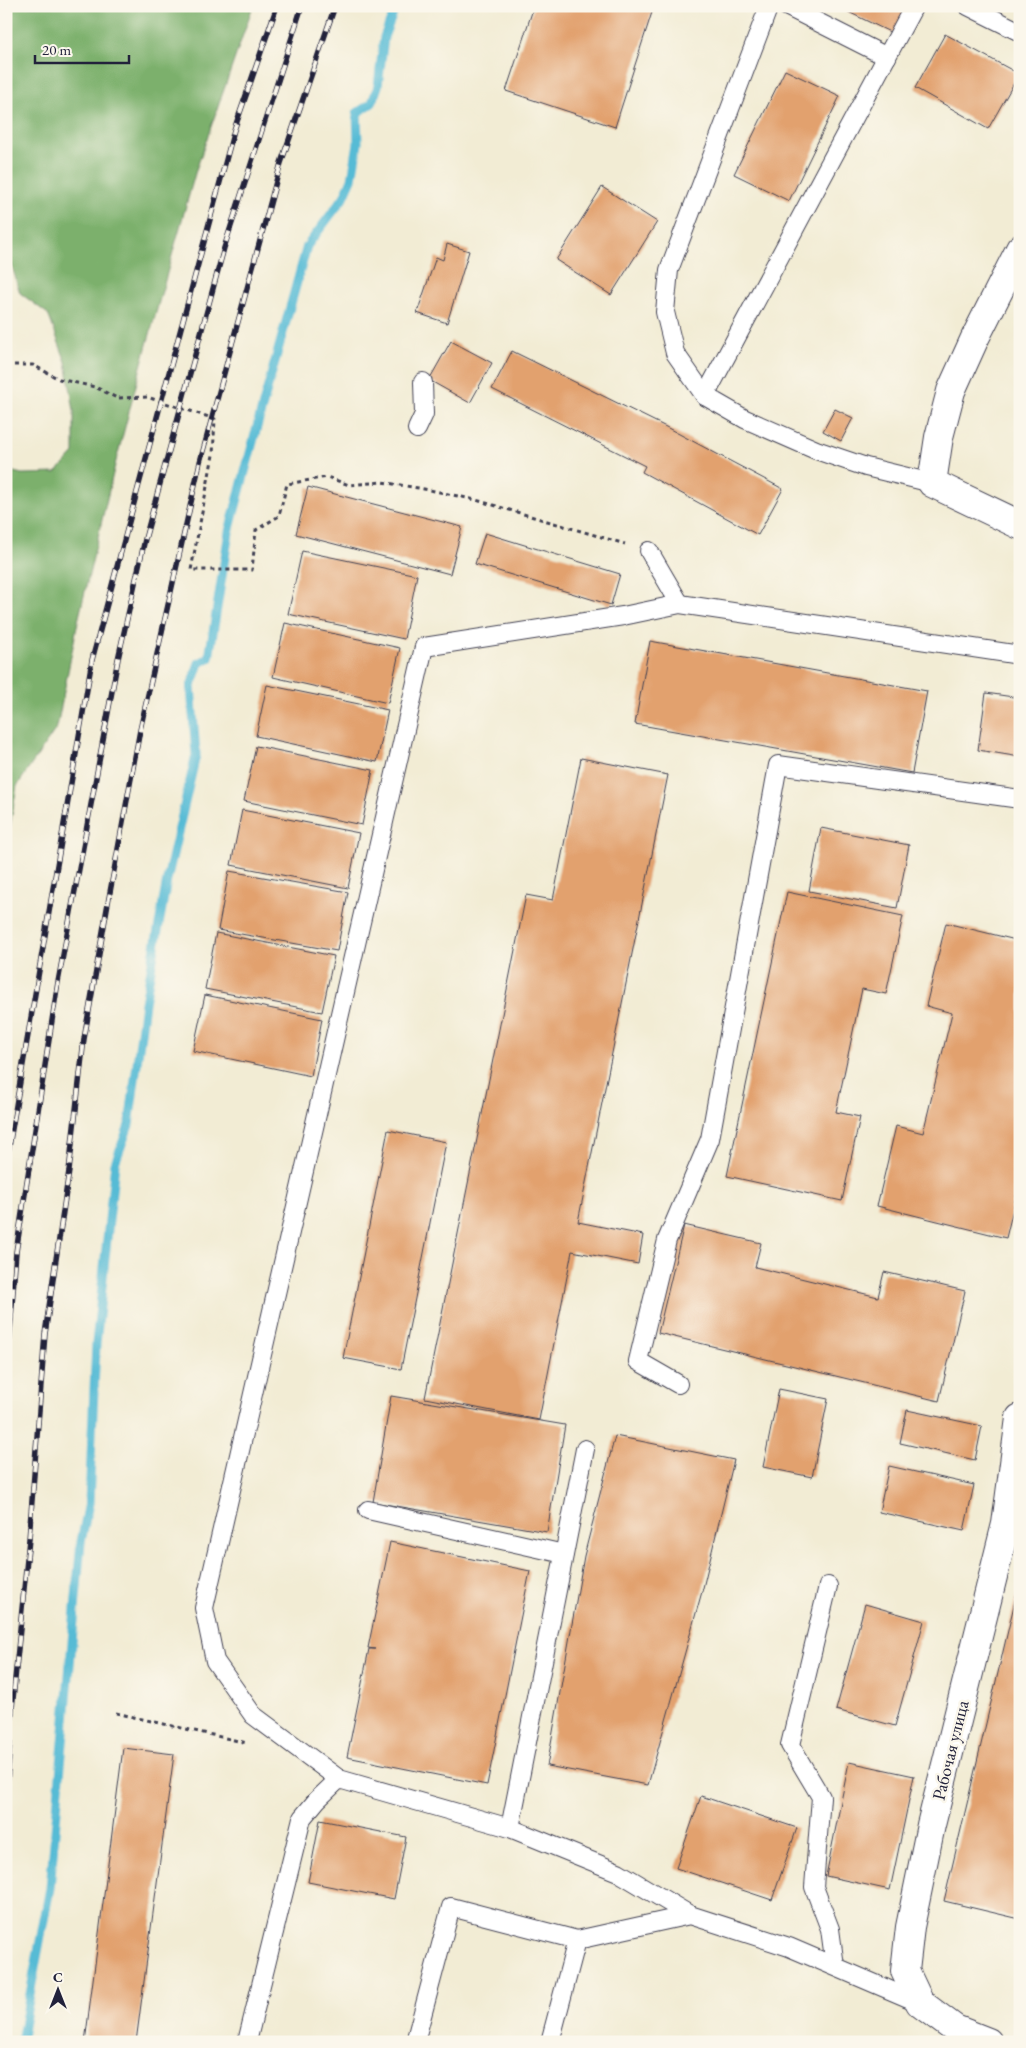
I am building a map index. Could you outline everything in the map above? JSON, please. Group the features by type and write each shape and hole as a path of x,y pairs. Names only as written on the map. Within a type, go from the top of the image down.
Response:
{"street":[{"path":"1020,249 975,338 951,391 939,437 932,482 1020,525"},
{"name":"Рабочая улица","path":"988,2042 955,2029 920,2003 905,1970 910,1927 931,1825 1006,1524 1020,1418"}],"lane":[{"path":"769,6 669,270 665,312 675,353 705,396 745,419 816,450 866,468 932,482"},
{"path":"786,6 887,56"},
{"path":"705,396 914,6"},
{"path":"968,6 1020,32"},
{"path":"417,429 424,414 424,382"},
{"path":"648,551 680,604"},
{"path":"920,2003 789,1947 690,1915 618,1872 510,1828 339,1779 253,1715 215,1661 204,1608 424,647 623,616 680,604 1020,654"},
{"path":"678,1384 638,1361 667,1240 710,1139 778,765 1020,800"},
{"path":"510,1828 585,1449"},
{"path":"368,1510 564,1554"},
{"path":"828,1586 790,1745 821,1797 814,1887 830,1929 835,1966"},
{"path":"247,2042 302,1818 317,1800 339,1779"},
{"path":"415,2042 451,1908 577,1940 690,1915"},
{"path":"550,2042 577,1940"}],"path":[{"path":"6,365 33,365 59,379 95,387 117,398 147,397 216,419 213,456 191,570 252,570 256,530 280,516 286,484 328,477 349,485 382,482 476,500 648,551"},
{"path":"116,1713 248,1743"}],"green space":[{"path":"6,6 253,6 196,170 143,359 116,461 78,621 57,727 17,786 6,849 6,470 22,474 56,473 74,453 74,411 66,362 48,314 20,293 9,256 8,199 6,198"}],"building":[{"path":"534,6 654,6 615,127 506,91"},
{"path":"836,6 908,6 894,34"},
{"path":"945,34 1019,74 988,129 915,88"},
{"path":"785,70 840,96 789,201 734,174"},
{"path":"602,187 657,222 611,295 556,260"},
{"path":"447,244 469,251 447,323 417,313 436,257 443,260"},
{"path":"451,341 492,363 470,403 429,380"},
{"path":"512,351 666,427 783,489 758,535 642,472 645,466 492,389"},
{"path":"835,409 853,418 841,441 823,431"},
{"path":"308,487 462,527 450,574 296,534"},
{"path":"485,533 620,574 611,605 475,564"},
{"path":"302,551 417,575 404,639 288,614"},
{"path":"285,623 400,648 388,703 273,677"},
{"path":"650,641 927,691 912,773 635,724"},
{"path":"267,685 388,710 377,762 256,736"},
{"path":"986,693 1020,698 1020,757 978,750"},
{"path":"256,746 373,770 362,825 244,801"},
{"path":"581,758 668,775 578,1222 643,1235 638,1264 572,1251 539,1420 425,1398 526,895 553,900"},
{"path":"242,810 359,833 348,888 231,865"},
{"path":"821,828 909,845 897,908 809,891"},
{"path":"229,871 348,892 337,951 218,930"},
{"path":"787,892 903,916 886,994 862,989 836,1112 860,1117 842,1201 727,1176"},
{"path":"946,923 1020,941 1020,1180 1006,1238 877,1206 896,1126 923,1133 952,1013 926,1006"},
{"path":"216,933 334,956 322,1012 205,989"},
{"path":"205,995 322,1019 311,1076 193,1051"},
{"path":"388,1130 446,1142 401,1369 343,1358"},
{"path":"684,1225 761,1243 755,1267 878,1297 884,1272 965,1291 939,1401 658,1333"},
{"path":"779,1389 828,1399 812,1477 763,1467"},
{"path":"391,1396 565,1425 547,1532 373,1502"},
{"path":"907,1410 982,1426 975,1460 900,1443"},
{"path":"615,1436 734,1460 703,1588 648,1785 547,1766 584,1556"},
{"path":"889,1466 974,1485 964,1531 879,1512"},
{"path":"390,1542 530,1571 487,1785 347,1757 369,1649 375,1649 368,1648"},
{"path":"1020,1584 1020,1919 944,1901"},
{"path":"865,1604 924,1621 895,1726 836,1710"},
{"path":"123,1748 174,1754 136,2042 85,2042"},
{"path":"849,1762 914,1776 890,1890 826,1876"},
{"path":"701,1796 797,1828 772,1900 676,1868"},
{"path":"320,1820 406,1837 394,1899 308,1882"}],"waterway":[{"path":"21,2042 50,1888 81,1542 89,1503 96,1344 115,1163 129,1125 145,1003 167,880 196,755 191,686 199,663 209,658 229,532 307,246 344,197 352,179 358,143 357,113 372,103 378,86 384,37 396,6"}],"railway":[{"path":"6,1164 92,660 234,130 277,6"},
{"path":"6,1385 16,1252 58,982 118,659 145,539 224,248 302,6"},
{"path":"6,1800 12,1709 29,1539 45,1334 69,1171 84,1039 108,903 140,730 200,462 281,163 335,6"}]}
